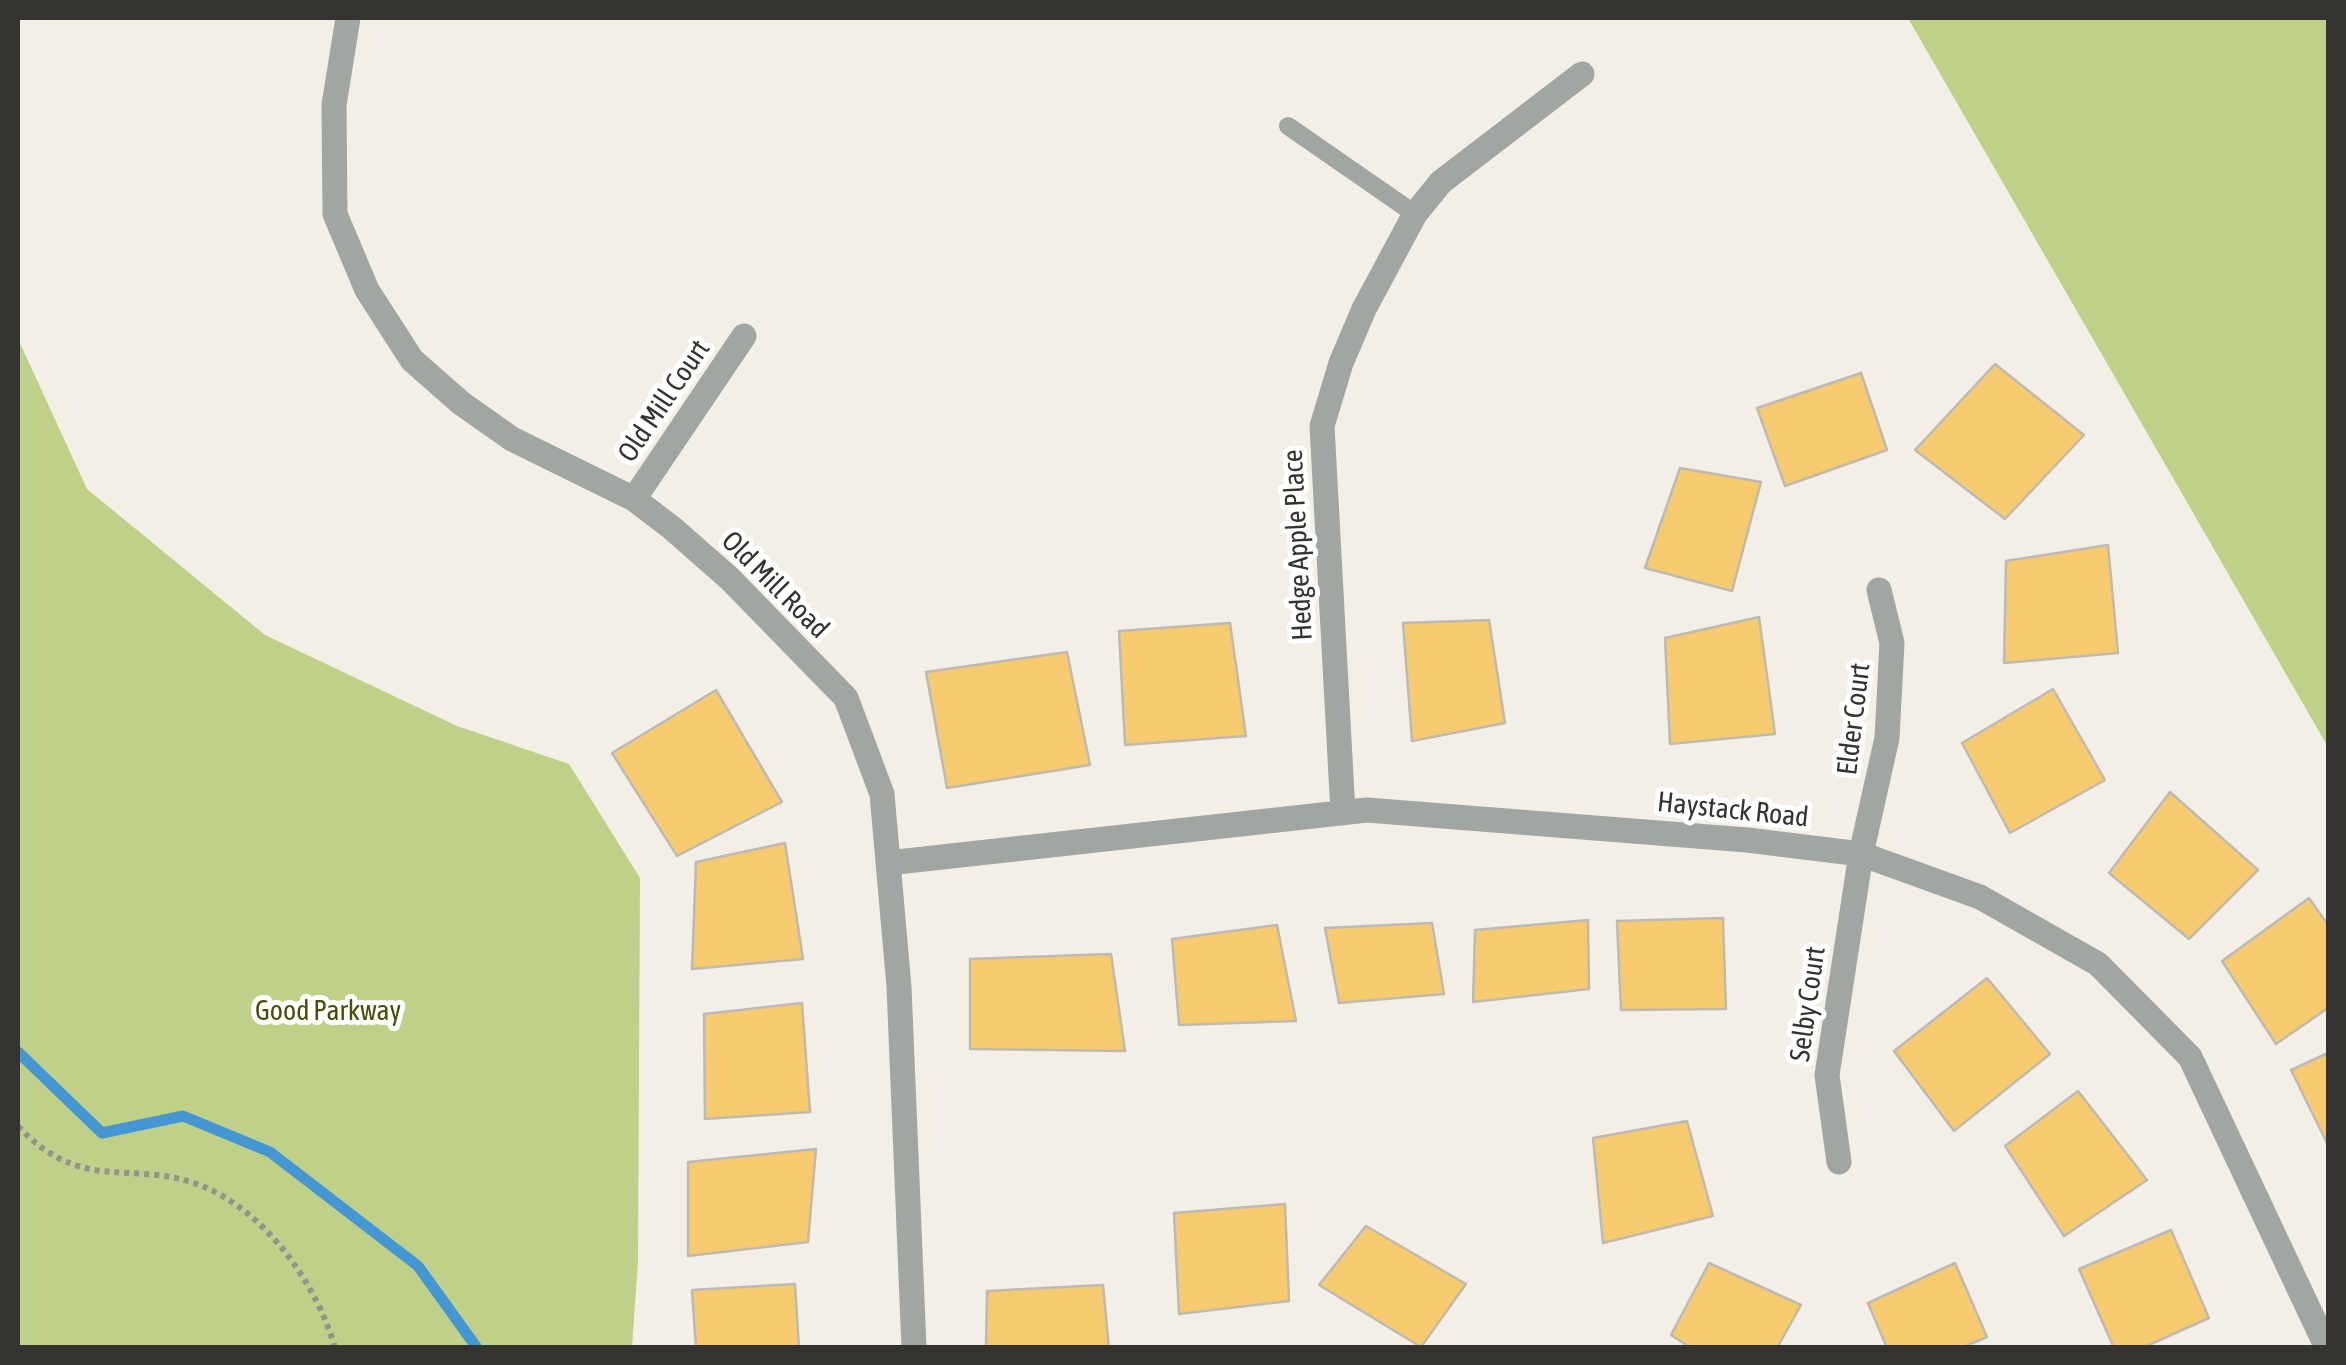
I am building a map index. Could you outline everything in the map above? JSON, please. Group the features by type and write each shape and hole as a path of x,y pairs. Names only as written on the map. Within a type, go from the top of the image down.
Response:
{"street":[{"name":"Old Mill Road","path":"348,18 334,104 335,214 367,290 412,360 461,403 512,439 634,499 730,579 846,698 882,794 899,987 914,1348"},
{"name":"Hedge Apple Place","path":"1343,813 1322,426 1364,308 1415,214 1441,182 1582,74"},
{"name":"Old Mill Court","path":"634,499 744,336"},
{"name":"Elder Court","path":"1861,854 1888,738 1892,643 1880,590"},
{"name":"Haystack Road","path":"888,864 1366,810 1747,840 1861,854 1980,897 2098,964 2190,1057 2326,1348"},
{"name":"Selby Court","path":"1839,1162 1826,1075 1861,854"}],"lane":[{"path":"1288,126 1415,214"}],"path":[{"path":"18,1126 29,1139 79,1169 201,1185 241,1208 276,1242 314,1294 335,1348"}],"green space":[{"path":"1908,18 2328,18 2328,747"},
{"name":"Good Parkway","path":"18,339 87,489 265,635 457,726 569,764 640,878 638,1261 632,1347 18,1347"}],"building":[{"path":"1995,364 2084,435 2005,519 1915,450"},
{"path":"1861,373 1887,450 1785,486 1757,408"},
{"path":"1680,468 1761,482 1732,591 1645,568"},
{"path":"2108,545 2118,653 2004,663 2006,561"},
{"path":"1759,617 1775,734 1670,744 1665,638"},
{"path":"1489,620 1505,723 1412,741 1403,623"},
{"path":"1230,623 1246,736 1125,745 1119,631"},
{"path":"1067,652 1090,765 947,788 926,672"},
{"path":"2053,689 2105,780 2010,833 1962,743"},
{"path":"716,690 782,802 677,856 612,753"},
{"path":"2170,792 2258,870 2189,939 2109,873"},
{"path":"785,843 803,959 692,969 696,862"},
{"path":"2309,898 2328,925 2328,1008 2276,1044 2222,961"},
{"path":"1723,918 1726,1009 1621,1010 1617,921"},
{"path":"1588,920 1589,989 1473,1002 1475,930"},
{"path":"1432,923 1444,994 1339,1003 1325,928"},
{"path":"1277,925 1296,1021 1179,1025 1172,939"},
{"path":"1111,954 1125,1051 970,1049 970,959"},
{"path":"1987,978 2050,1054 1954,1131 1894,1051"},
{"path":"802,1003 810,1112 705,1119 704,1014"},
{"path":"2328,1053 2328,1145 2291,1070"},
{"path":"2078,1091 2147,1180 2064,1236 2005,1146"},
{"path":"1687,1121 1713,1216 1603,1243 1593,1138"},
{"path":"816,1149 808,1242 688,1256 688,1162"},
{"path":"1285,1204 1289,1301 1179,1314 1174,1213"},
{"path":"1366,1226 1466,1284 1421,1347 1319,1285"},
{"path":"2171,1230 2209,1318 2142,1348 2114,1348 2079,1269"},
{"path":"1709,1263 1801,1305 1777,1348 1691,1348 1671,1335"},
{"path":"1955,1263 1987,1337 1961,1348 1887,1348 1868,1303"},
{"path":"795,1284 799,1348 696,1348 692,1290"},
{"path":"1103,1285 1109,1348 986,1348 987,1291"}],"waterway":[{"path":"18,1052 102,1133 183,1116 270,1152 418,1266 477,1348"}]}
